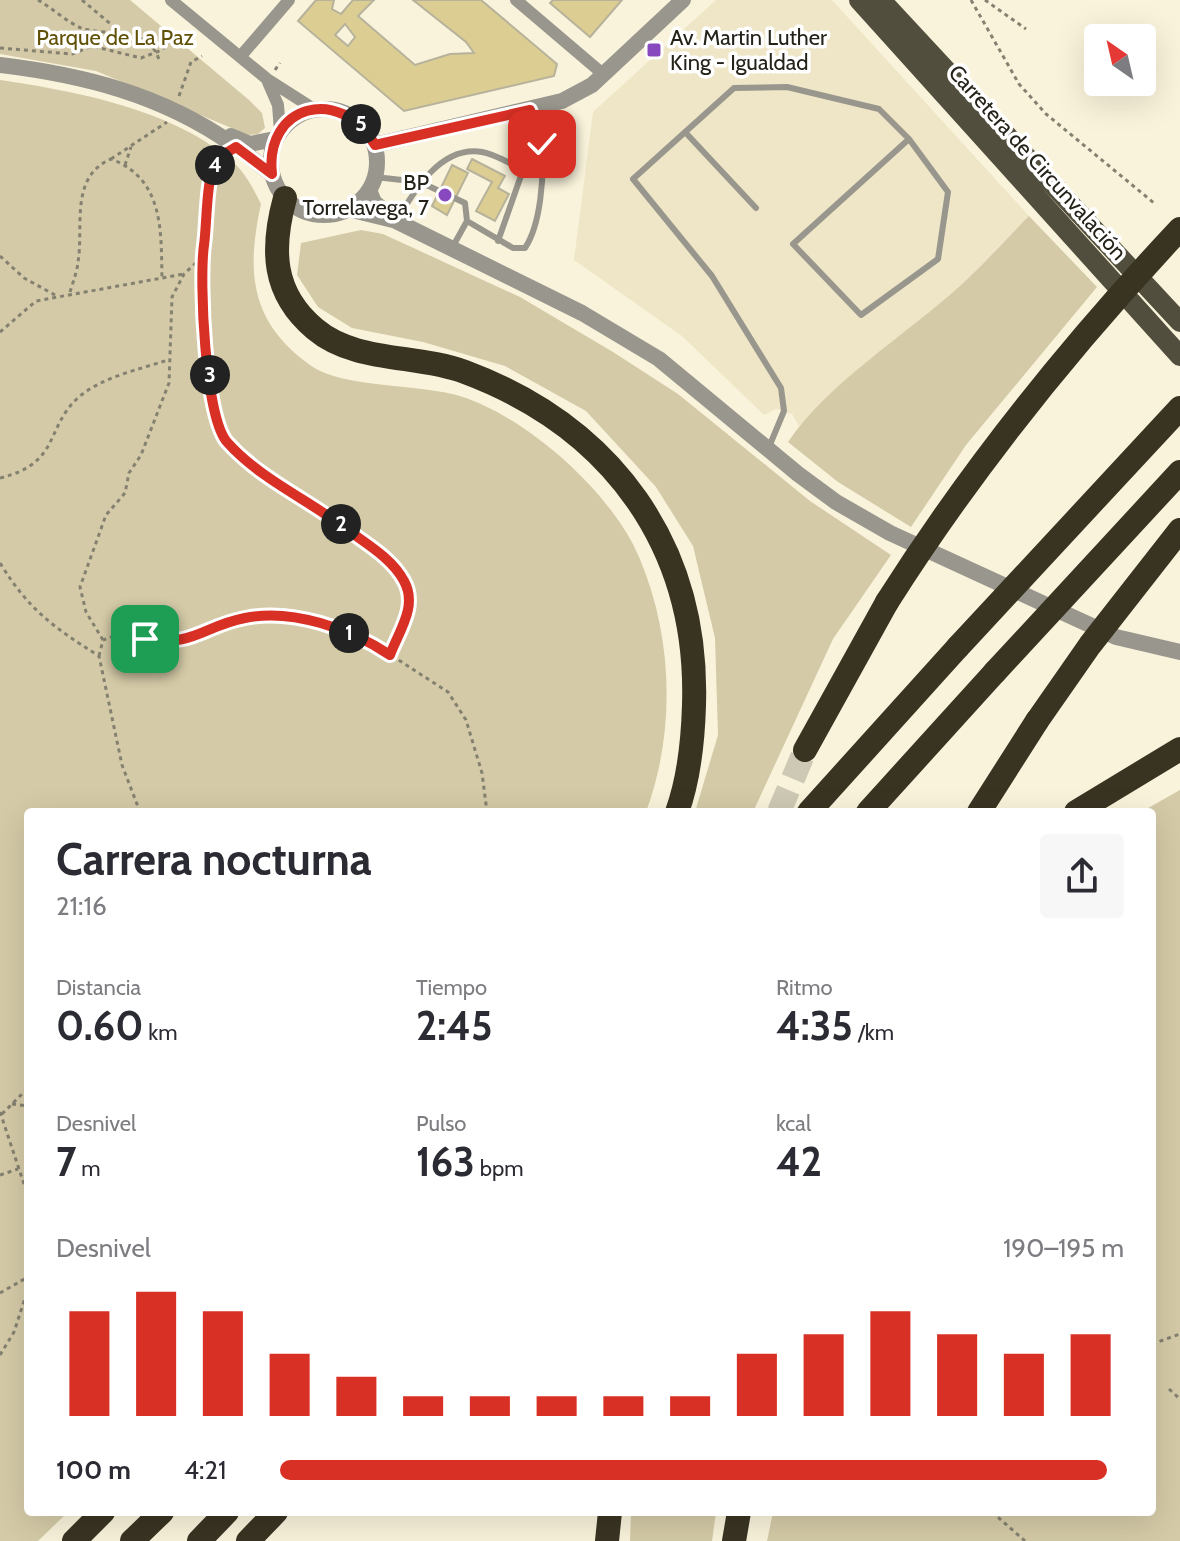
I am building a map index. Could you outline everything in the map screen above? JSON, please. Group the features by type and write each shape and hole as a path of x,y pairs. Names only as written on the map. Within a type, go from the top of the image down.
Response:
{"highway":[{"path":"285,198 277,226 275,260 282,289 296,312 317,332 340,345 460,370 522,395 593,448 625,484 652,525 680,590 691,633 695,673 694,732 678,808"},
{"path":"805,750 887,602 937,524 1036,391 1180,229"},
{"path":"813,808 1180,408"},
{"path":"872,808 1180,472"},
{"path":"982,808 1090,645 1180,530"},
{"path":"1083,808 1180,749"},
{"path":"74,1541 99,1516"},
{"path":"132,1541 158,1516"},
{"path":"199,1541 223,1516"},
{"path":"248,1541 272,1516"},
{"path":"607,1541 610,1516"},
{"path":"734,1541 738,1516"}],"main road":[{"name":"Carretera de Circunvalación","path":"859,0 1180,356"},
{"name":"Carretera de Circunvalación","path":"881,0 1180,322"}],"street":[{"path":"171,0 267,79 314,109"},
{"path":"240,57 289,0"},
{"path":"516,0 603,74"},
{"path":"375,145 562,101 603,74 683,0"},
{"path":"0,65 91,79 148,98 250,144 278,135 294,117 314,109 333,109 351,116 365,127 375,145 374,202 396,221"},
{"path":"267,79 278,105 278,135 272,174"},
{"path":"196,122 272,174 285,198 313,214 334,214 348,209 372,183"},
{"path":"348,209 396,221 452,248 582,313 659,359 836,502 890,533 1116,637 1178,650"}],"lane":[{"path":"768,450 784,411 781,388 712,276 633,179 734,88 787,87 879,109 909,139 948,192 938,259 861,315 793,244 909,139"},
{"path":"467,221 513,248 525,248 532,238 542,144 530,110"},
{"path":"685,132 756,208"},
{"path":"396,221 420,182 457,153 482,152 523,170 498,241"},
{"path":"372,183 420,182 465,203 467,221 452,248"}],"path":[{"path":"38,0 82,28 119,31"},
{"path":"82,0 119,31 157,53 159,60"},
{"path":"971,0 1019,84 1046,114 1154,203"},
{"path":"985,0 1026,29"},
{"path":"0,48 72,54 92,46 141,58 157,53 173,36"},
{"path":"177,103 190,64 202,56"},
{"path":"70,292 79,260 80,204 91,173 161,129 169,118"},
{"path":"125,165 131,147"},
{"path":"236,147 217,160 212,174 202,257 203,311 213,412 224,439 273,481 332,518 392,564 410,597 409,613 390,655"},
{"path":"111,159 125,165 153,194 161,224 162,278"},
{"path":"0,256 24,278 56,295"},
{"path":"138,808 122,765 99,656 103,640 86,612 80,587 106,515 125,493 129,473 141,455 169,383 172,297 184,274 202,257"},
{"path":"0,332 36,301 70,292 184,274"},
{"path":"0,478 33,465 51,446 65,412 81,395 100,384 168,360"},
{"path":"0,563 16,588 52,628 99,656"},
{"path":"103,640 117,635 173,643 244,618 284,615 363,637 448,692 466,720 482,773 486,808"},
{"path":"24,1092 1,1113 24,1185"},
{"path":"12,1104 24,1106"},
{"path":"0,1175 18,1169"},
{"path":"0,1293 24,1279"},
{"path":"0,1355 14,1332 24,1301"},
{"path":"1156,1343 1180,1334"},
{"path":"1169,1389 1180,1399"},
{"path":"997,1516 1025,1541"}],"shaded area":[{"path":"716,0 832,0 1029,216 961,286 799,426 792,414 784,411 776,409 764,415 682,336 574,260 593,112"}],"green space":[{"name":"Parque de La Paz","path":"0,0 130,0 249,100 262,113 265,128 258,134 248,135 96,71 0,54"},
{"path":"0,80 60,90 123,106 184,129 210,145 238,167 261,204 254,252 257,294 264,313 290,349 324,373 342,378 463,397 515,422 566,461 609,508 639,557 659,619 664,651 666,717 656,781 647,808 24,808 24,1516 64,1516 38,1541 0,1541"},
{"path":"1029,216 1097,287 966,445 911,527 838,482 788,442 824,399 960,286"},
{"path":"361,230 383,234 520,297 678,394 810,501 891,555 833,639 755,808 696,808 718,735 715,638 693,546 656,487 586,411 505,366 423,342 352,328 318,307 297,275 301,243"},
{"path":"1180,790 1180,1541 767,1541 772,1516 1156,1516 1156,808 1148,808"},
{"path":"631,1516 715,1516 712,1541 630,1541"}],"building":[{"path":"316,0 334,0 332,9 341,14 353,0 374,0 358,16 415,65 450,54 474,53 466,42 413,0 481,0 557,64 554,76 404,111 298,21","holes":["345,24 355,37 348,46 335,35"]},
{"path":"553,0 622,0 590,37 550,3"},
{"path":"472,159 505,176 498,188 509,194 495,221 476,211 492,182 467,169"},
{"path":"452,165 468,173 447,215 432,206"}],"tunnel":[{"path":"781,808 805,750"}],"place":[{"name":"Av. Martin Luther King - Igualdad","path":"654,50"},
{"name":"BP Torrelavega, 7","path":"445,195"}],"route":[{"path":"145,639 173,643 244,618 284,615 363,637 390,655 409,613 410,597 392,564 332,518 273,481 240,456 224,439 213,412 203,311 202,257 212,174 217,160 236,147 272,174 272,148 280,131 294,117 324,108 351,116 365,127 375,145 530,110 542,144"}]}
